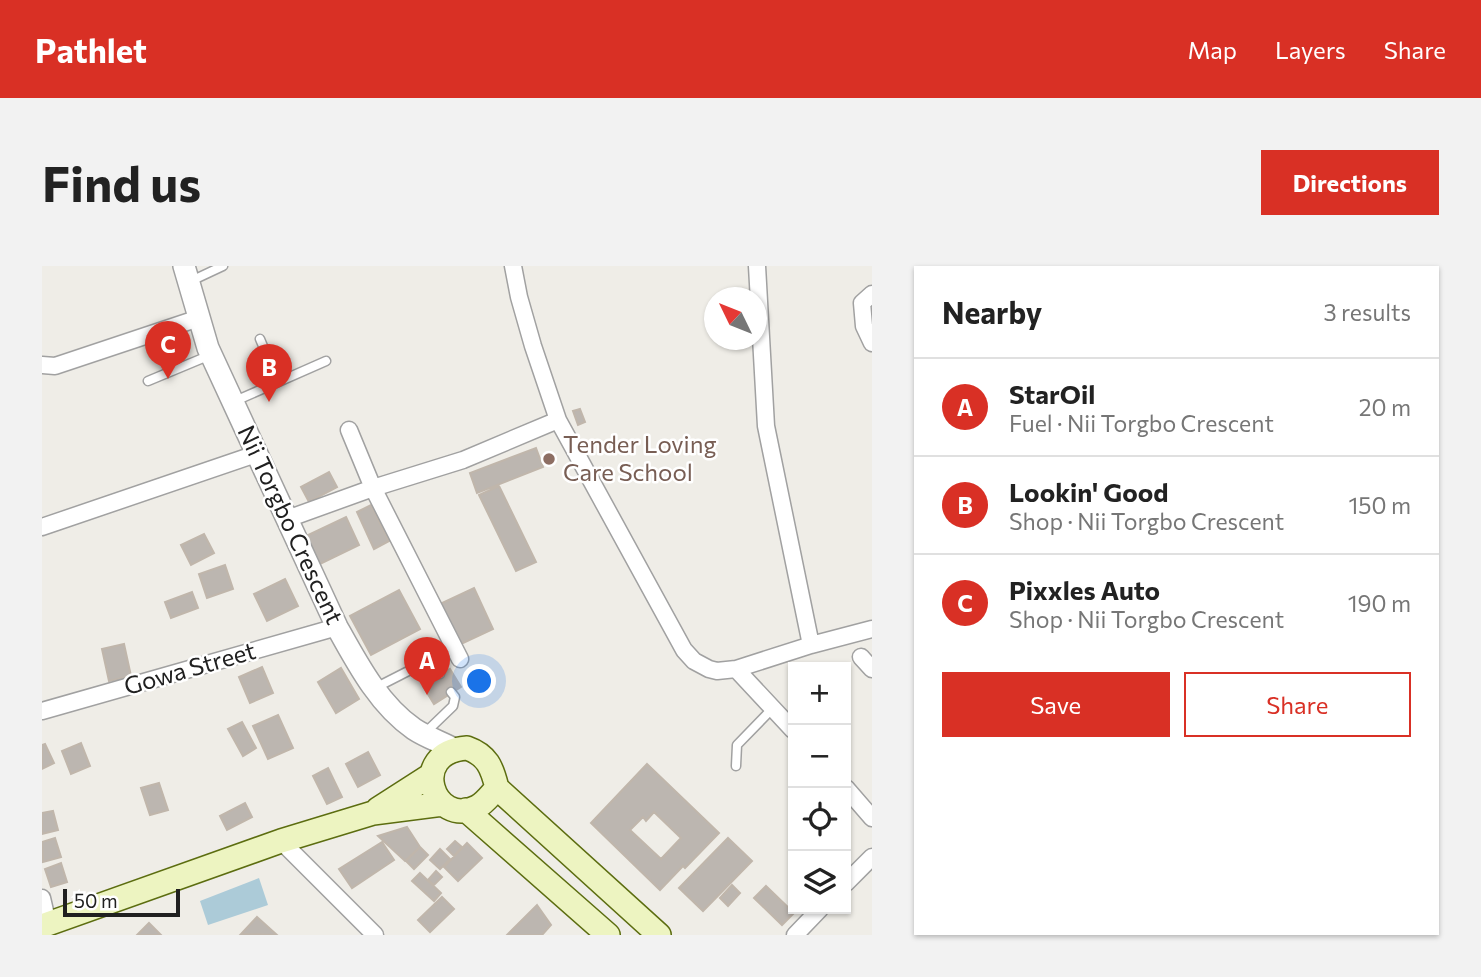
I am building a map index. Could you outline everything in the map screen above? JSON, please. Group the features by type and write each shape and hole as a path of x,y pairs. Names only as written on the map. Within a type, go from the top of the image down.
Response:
{"main road":[{"path":"373,813 432,771 442,756 454,749 467,748 479,752 488,761 497,788 659,935"},
{"path":"432,771 432,786 436,796 454,810 466,810 483,803 497,788"},
{"path":"45,925 281,841 373,813 443,804"},
{"path":"466,810 608,935"}],"street":[{"path":"513,266 533,346 558,419 684,650 694,661 717,671 736,669 872,629"},
{"path":"757,266 766,426 811,645"},
{"name":"Nii Torgbo Crescent","path":"186,274 211,355 337,627 358,665 375,688 418,731"},
{"path":"872,293 862,303 862,314 872,343"},
{"path":"42,365 55,366 199,318"},
{"path":"287,519 463,460 558,419"},
{"path":"349,430 373,488 460,659"},
{"path":"42,527 256,454"},
{"name":"Gowa Street","path":"42,711 337,627"},
{"path":"736,669 788,725"},
{"path":"418,731 454,749"},
{"path":"418,731 432,771"},
{"path":"851,794 872,818"},
{"path":"281,841 375,935"},
{"path":"851,878 872,856"},
{"path":"42,898 45,925"},
{"path":"794,935 815,914"}],"lane":[{"path":"186,274 223,266"},
{"path":"260,338 278,382"},
{"path":"148,381 211,355"},
{"path":"232,402 326,361"},
{"path":"375,688 424,663 431,663 440,674"},
{"path":"418,731 453,706 455,697 451,692"},
{"path":"736,766 737,745 773,708"}],"water":[{"path":"259,878 268,905 208,925 200,901"}],"building":[{"path":"580,409 585,422 578,425 573,411"},
{"path":"536,448 543,467 477,493 470,473"},
{"path":"329,472 337,487 309,502 301,487"},
{"path":"499,486 536,562 516,571 479,495"},
{"path":"371,505 389,541 374,549 357,512"},
{"path":"346,517 359,545 318,565 304,537"},
{"path":"204,534 214,553 191,565 181,545"},
{"path":"225,565 233,589 207,598 199,574"},
{"path":"285,579 298,606 267,621 254,594"},
{"path":"474,588 493,629 459,645 440,604"},
{"path":"399,590 420,629 371,655 350,616"},
{"path":"192,592 198,608 171,618 165,602"},
{"path":"124,644 131,676 109,681 102,649"},
{"path":"262,667 273,693 250,703 239,677"},
{"path":"341,668 359,699 336,713 318,682"},
{"path":"450,669 461,687 434,704 423,686"},
{"path":"278,715 293,748 268,759 253,726"},
{"path":"242,722 256,748 243,756 228,729"},
{"path":"81,743 90,766 71,774 62,751"},
{"path":"45,744 54,763 42,769 42,745"},
{"path":"368,752 380,775 358,787 346,764"},
{"path":"647,764 719,833 660,890 591,823","holes":["654,812 681,838 661,859 630,830 643,817 646,821"]},
{"path":"328,768 342,797 327,804 313,776"},
{"path":"159,783 168,810 150,815 141,788"},
{"path":"245,803 252,817 227,830 220,816"},
{"path":"53,811 58,830 42,834 42,813"},
{"path":"407,827 420,847 405,861 378,836"},
{"path":"55,838 61,857 43,862 42,842"},
{"path":"728,838 752,861 703,911 679,888"},
{"path":"455,841 462,847 454,856 447,849"},
{"path":"382,842 394,860 352,888 339,869"},
{"path":"467,843 482,858 458,881 444,867"},
{"path":"420,847 428,855 414,869 406,861"},
{"path":"440,849 450,859 440,869 430,860"},
{"path":"61,863 67,882 51,887 45,869"},
{"path":"436,871 442,877 434,885 428,880"},
{"path":"420,873 441,893 434,901 412,881"},
{"path":"732,885 740,893 728,906 720,898"},
{"path":"766,886 788,907 788,914 793,914 782,925 754,898"},
{"path":"442,897 454,909 430,932 418,920"},
{"path":"537,905 551,925 542,935 507,935"},
{"path":"257,917 277,935 241,934"},
{"path":"149,923 161,935 137,935"}],"place":[{"name":"Pixxles Auto","path":"168,379"},
{"name":"Lookin' Good","path":"269,402"},
{"name":"Tender Loving Care School","path":"549,459"},
{"name":"StarOil","path":"427,695"}]}
